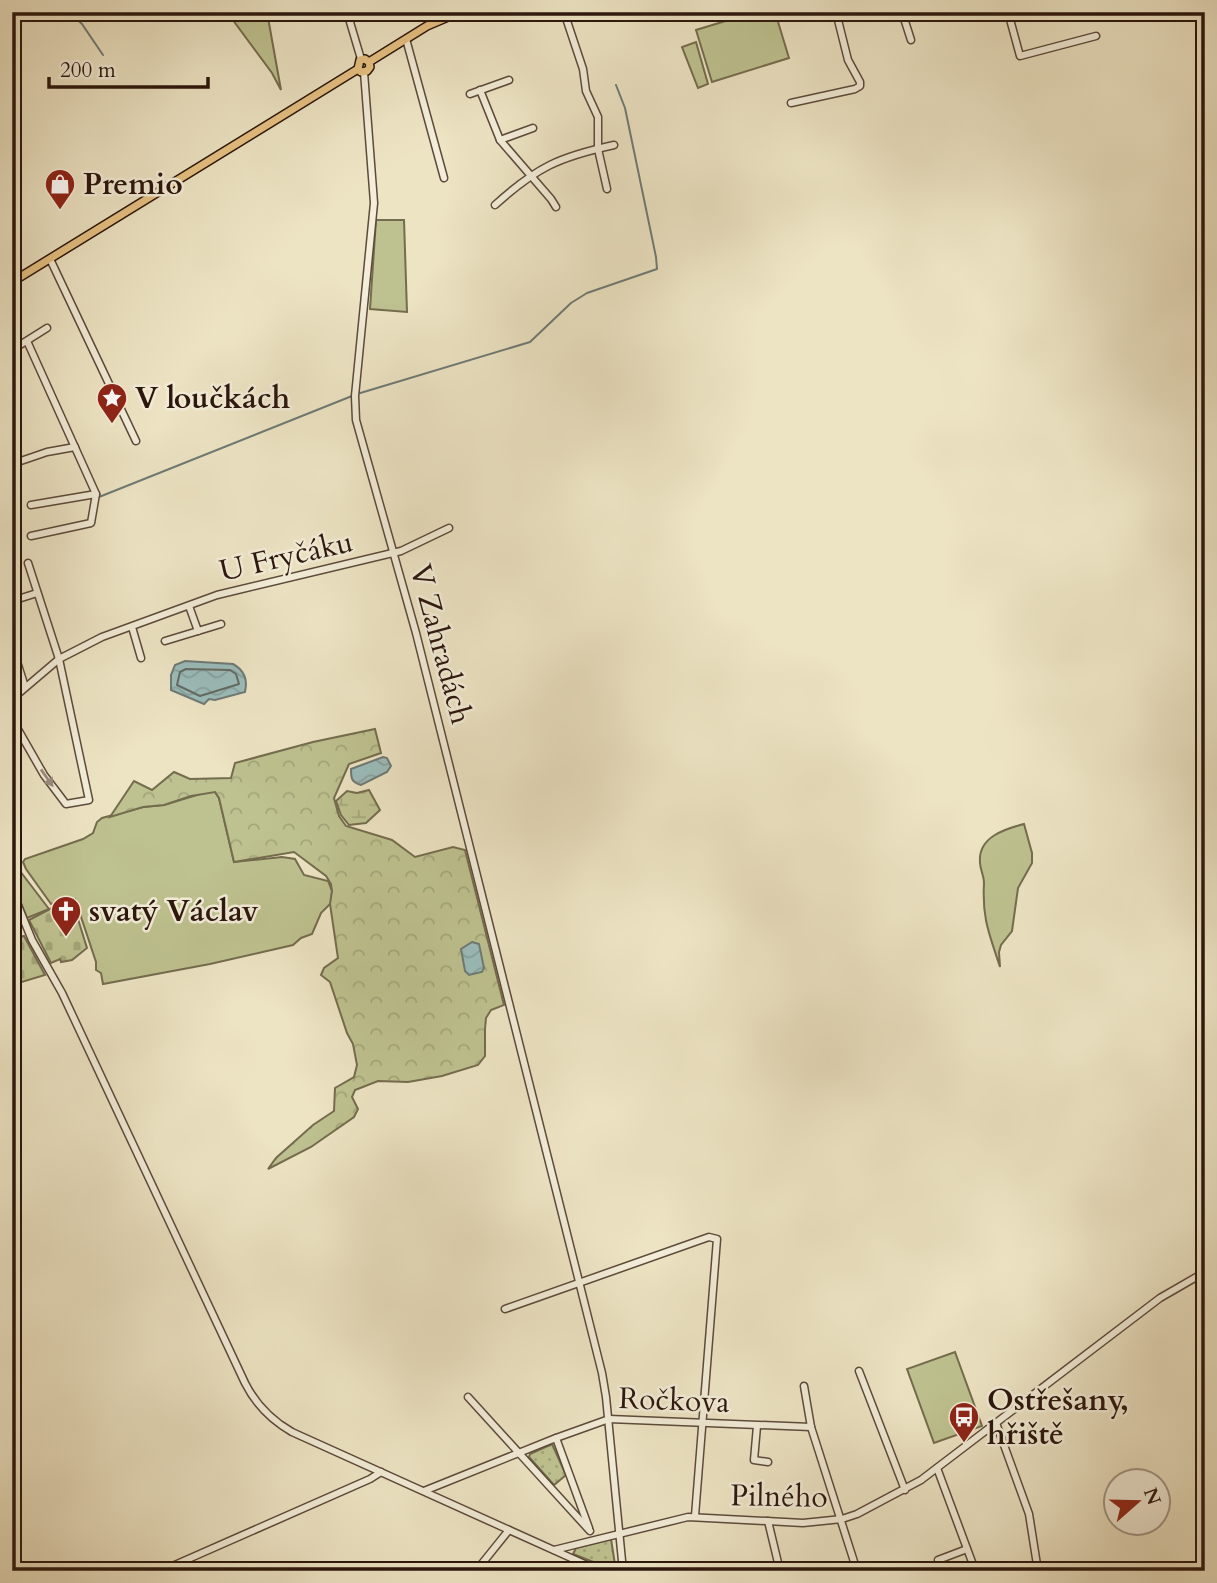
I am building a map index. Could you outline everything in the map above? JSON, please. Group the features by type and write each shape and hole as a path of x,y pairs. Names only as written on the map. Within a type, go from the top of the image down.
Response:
{"main road":[{"path":"12,282 361,70 369,68 365,60 433,23 460,12"}],"street":[{"path":"347,12 365,60"},
{"path":"564,12 583,69 586,91 598,117 598,149 607,189"},
{"path":"791,103 860,86 848,60 836,12"},
{"path":"902,12 911,40"},
{"path":"1007,12 1020,56 1096,36"},
{"path":"406,39 444,178"},
{"name":"V Zahradách","path":"361,70 374,203 355,396 360,438 393,552 604,1384 623,1571"},
{"path":"470,94 509,80"},
{"path":"480,90 500,140 556,207"},
{"path":"500,140 533,128"},
{"path":"495,205 531,175 560,160 614,145"},
{"path":"50,259 136,441"},
{"path":"12,350 47,328"},
{"path":"27,341 96,494 91,523 32,536"},
{"path":"12,464 47,452 75,447"},
{"path":"31,505 96,494"},
{"name":"U Fryčáku","path":"12,699 59,659 102,637 217,595 393,552 449,528"},
{"path":"28,562 59,659 91,810"},
{"path":"12,601 37,593"},
{"name":"U Fryčáku","path":"189,606 198,631"},
{"name":"U Fryčáku","path":"164,641 220,624"},
{"path":"132,627 141,658"},
{"path":"12,646 24,687"},
{"path":"12,719 44,775 66,804 89,800"},
{"path":"12,891 32,940 62,993 253,1398 269,1416 286,1428 600,1571"},
{"path":"505,1309 709,1237 717,1239 695,1517"},
{"name":"Pilného","path":"554,1550 695,1517 803,1523 842,1519 905,1490 1160,1298 1205,1272"},
{"path":"859,1371 905,1490"},
{"path":"804,1386 811,1427 857,1571"},
{"path":"468,1396 590,1531"},
{"name":"Ročkova","path":"423,1491 608,1419 811,1427"},
{"path":"996,1423 1029,1514 1038,1571"},
{"path":"757,1426 754,1460 768,1462"},
{"path":"556,1438 593,1539"},
{"path":"937,1468 975,1570"},
{"path":"161,1571 382,1472"},
{"path":"768,1521 780,1571"},
{"path":"476,1571 509,1530"},
{"path":"938,1560 967,1549"},
{"path":"573,1559 581,1571"}],"green space":[{"path":"227,12 267,12 281,90 272,73"},
{"path":"755,12 775,12 789,58 712,82 696,30"},
{"path":"696,42 708,84 698,88 682,47"},
{"path":"376,220 404,220 407,312 370,309"},
{"path":"375,729 381,753 349,764 334,798 339,816 346,826 392,840 415,857 453,847 465,850 504,1005 491,1010 486,1018 485,1056 478,1065 442,1076 408,1082 378,1081 355,1090 352,1097 358,1109 354,1117 311,1147 268,1169 276,1158 313,1125 334,1111 335,1088 354,1077 357,1065 353,1044 330,982 321,975 324,968 338,958 330,904 331,884 326,876 294,852 234,862 219,798 215,792 110,817 134,781 152,790 174,772 190,779 231,778 235,763"},
{"path":"369,790 380,810 366,823 349,825 341,815 336,801 347,791 357,793"},
{"path":"210,791 215,792 219,798 234,862 282,857 295,859 304,875 328,881 332,891 331,903 321,913 312,934 293,945 103,984 101,973 96,970 96,962 75,899 51,904 23,862 83,839 93,833 97,822 102,818 143,807 164,805"},
{"path":"1024,824 1032,863 1018,888 1012,931 999,952 1000,967 985,916 981,853 983,846 994,835"},
{"path":"20,871 49,909 27,918 12,880 12,875"},
{"path":"69,902 73,903 87,948 72,960 61,962 60,959 51,963 29,920"},
{"path":"24,936 45,975 12,985 12,939"},
{"path":"955,1352 982,1426 934,1443 907,1369"},
{"path":"552,1444 566,1475 554,1485 529,1457 530,1454"},
{"path":"611,1539 616,1571 573,1554 576,1548"}],"water":[{"path":"185,661 233,664 244,675 245,692 215,700 209,699 204,704 171,690 171,675 175,665"},
{"path":"383,757 387,758 391,766 387,772 361,785 353,781 351,769"},
{"path":"472,942 479,944 484,968 482,972 469,975 465,971 461,949"}],"waterway":[{"path":"69,12 82,24 103,55"},
{"path":"357,394 530,342 571,303 587,293 657,269 625,108 616,85"},
{"path":"99,497 352,396"}],"place":[{"name":"Premio","path":"60,211"},
{"name":"V loučkách","path":"112,425"},
{"name":"svatý Václav","path":"66,938"},
{"name":"Ostřešany, hřiště","path":"964,1444"}]}
